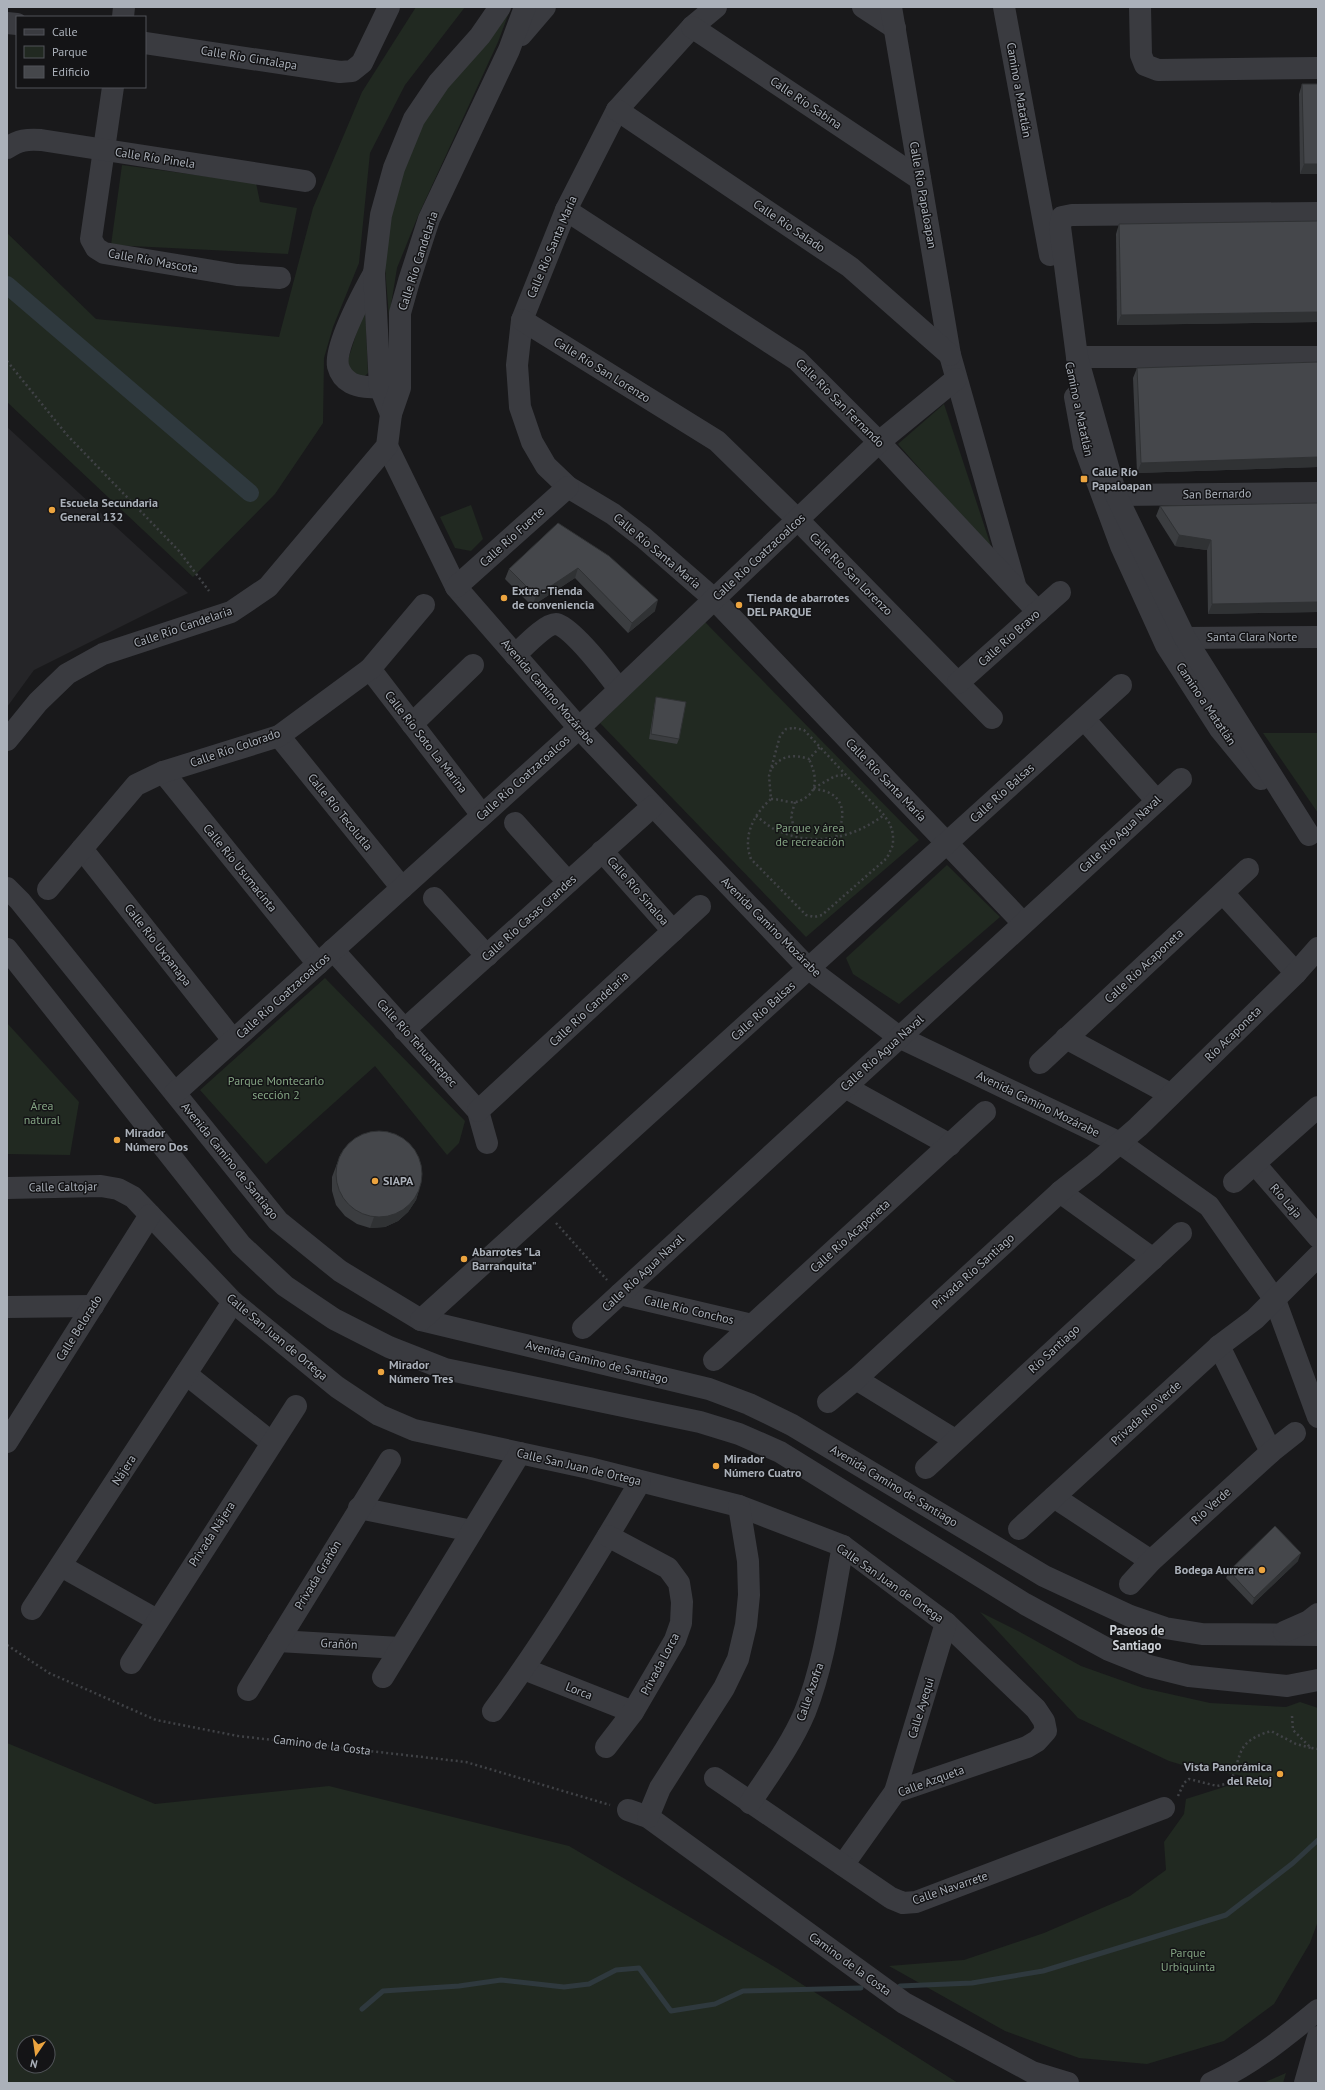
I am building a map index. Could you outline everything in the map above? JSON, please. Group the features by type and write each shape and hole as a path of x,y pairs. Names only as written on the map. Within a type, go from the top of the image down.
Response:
{"street":[{"name":"Calle Río Cintalapa","path":"146,43 340,72 352,71 362,63 390,7"},
{"path":"374,273 358,302 349,324 338,365 342,376 351,383 390,387 374,273 381,216 394,168 414,119 439,82 480,36 500,7"},
{"path":"509,50 525,7"},
{"path":"509,50 544,7"},
{"name":"Calle Río Santa María","path":"716,7 692,27 617,110 566,210 522,320 517,365 520,407 532,442 546,466 568,488 613,514 644,538 714,599 1024,924"},
{"path":"863,7 895,28"},
{"name":"Calle Río Papaloapan","path":"891,7 950,355 1016,590"},
{"name":"Camino a Matatlán","path":"1004,7 1084,446 1121,546 1166,645 1220,729 1314,841"},
{"path":"1140,7 1141,55 1145,65 1158,70 1318,68"},
{"name":"Calle Río Sabina","path":"692,27 920,179"},
{"name":"Calle Río Candelaria","path":"7,740 38,702 67,674 103,654 231,612 268,588 387,446 391,414 390,387 400,313 408,281 429,219 509,50"},
{"name":"Calle Río Mascota","path":"113,88 91,239 96,248 104,254 236,275 280,278"},
{"name":"Calle Río Salado","path":"617,110 850,267 950,355"},
{"name":"Calle Río Pinela","path":"7,148 17,141 27,139 305,181"},
{"name":"Calle Río San Fernando","path":"566,210 797,360 879,442 1038,612"},
{"path":"1314,841 1185,638 1116,495 1077,357 1060,227 1062,217 1072,215 1318,213"},
{"name":"Calle Río San Lorenzo","path":"522,320 717,441 798,520 992,718"},
{"path":"1077,357 1318,357"},
{"name":"Calle Río Coatzacoalcos","path":"175,1094 579,728 879,442 956,379"},
{"name":"Avenida Camino Mozárabe","path":"387,446 456,587 579,728 809,969 899,1037 1120,1143 1209,1206 1275,1300 1318,1418"},
{"name":"Calle Río Fuerte","path":"456,587 568,488"},
{"name":"San Bernardo","path":"1116,495 1318,493"},
{"name":"Calle Río Bravo","path":"958,683 1060,592"},
{"name":"Calle Río Colorado","path":"48,889 136,785 163,772 278,736 370,669 424,605"},
{"path":"515,655 549,626 557,624 566,628 600,664 619,689"},
{"name":"Santa Clara Norte","path":"1185,638 1318,637"},
{"path":"412,724 472,665"},
{"name":"Calle Río Soto La Marina","path":"370,669 482,815"},
{"name":"Calle Río Balsas","path":"421,1320 1121,685"},
{"path":"1084,719 1157,801"},
{"name":"Calle Río Tecolutla","path":"278,736 402,888"},
{"name":"Calle Río Usumacinta","path":"163,772 326,957"},
{"name":"Calle Río Agua Naval","path":"583,1328 1181,779"},
{"name":"Calle Río Casas Grandes","path":"404,1030 653,806"},
{"path":"515,823 568,882"},
{"name":"Calle Río Uxpanapa","path":"82,849 234,1040"},
{"name":"Calle Río Sinaloa","path":"602,851 673,931"},
{"name":"Calle Río Acaponeta","path":"1040,1064 1248,869"},
{"name":"Avenida Camino de Santiago","path":"7,888 20,901 278,1221 340,1271 421,1320 709,1390 749,1404 792,1425 1044,1576 1130,1616 1165,1628 1202,1634 1318,1635"},
{"path":"1222,893 1296,973"},
{"path":"434,898 487,956"},
{"name":"Calle Río Candelaria","path":"478,1112 700,906"},
{"name":"Río Acaponeta","path":"1120,1143 1296,973 1318,948"},
{"path":"7,949 242,1245 285,1286 334,1319 389,1347 445,1369 700,1422 739,1434 780,1452 1025,1604 1109,1650 1149,1666 1189,1676 1286,1686 1318,1698"},
{"name":"Calle Río Tehuantepec","path":"326,957 404,1030 478,1112 487,1143"},
{"path":"1066,1038 1170,1094"},
{"path":"845,1087 950,1145"},
{"path":"1234,1182 1318,1107"},
{"name":"Calle Río Acaponeta","path":"714,1360 985,1112"},
{"name":"Privada Río Santiago","path":"828,1402 856,1379 1060,1192 1120,1143"},
{"name":"Río Laja","path":"1254,1164 1318,1237"},
{"name":"Calle Caltojar","path":"7,1188 101,1186 118,1189"},
{"name":"Calle San Juan de Ortega","path":"118,1189 133,1197 233,1302 337,1387 378,1415 414,1430 520,1453 739,1506 843,1546 946,1623 1036,1709 1044,1721 1046,1731"},
{"path":"1060,1192 1153,1258"},
{"name":"Calle Belorado","path":"7,1442 14,1419 93,1306 150,1215"},
{"name":"Río Santiago","path":"926,1468 1182,1233"},
{"path":"1275,1300 1318,1256"},
{"name":"Calle Río Conchos","path":"620,1294 752,1325"},
{"name":"Privada Río Verde","path":"1019,1528 1219,1346 1255,1319 1275,1300"},
{"name":"Nájera","path":"32,1609 233,1302"},
{"path":"7,1307 93,1306"},
{"path":"1219,1346 1270,1452"},
{"path":"186,1374 271,1442"},
{"path":"856,1379 955,1440"},
{"name":"Privada Nájera","path":"131,1663 271,1442 296,1406"},
{"name":"Río Verde","path":"1130,1584 1151,1561 1270,1452 1295,1433"},
{"path":"383,1677 520,1453"},
{"name":"Privada Grañón","path":"248,1690 390,1460"},
{"path":"493,1711 524,1669 608,1536 640,1482"},
{"path":"1054,1497 1151,1561"},
{"path":"638,1814 660,1788 724,1688 738,1659 746,1625 749,1595 748,1561 739,1506"},
{"path":"359,1508 472,1531"},
{"name":"Privada Lorca","path":"606,1747 633,1712 675,1640 681,1624 682,1602 679,1583 668,1568 608,1536"},
{"name":"Calle Azofra","path":"750,1803 788,1746 805,1712 819,1672 843,1546"},
{"path":"61,1566 157,1620"},
{"path":"1278,1635 1309,1621 1318,1614"},
{"name":"Calle Ayequi","path":"895,1792 946,1623"},
{"name":"Grañón","path":"278,1641 400,1648"},
{"name":"Lorca","path":"524,1669 633,1712"},
{"path":"1286,1686 1318,1680"},
{"name":"Calle Azqueta","path":"843,1865 895,1792 1027,1747 1037,1741 1046,1731"},
{"name":"Calle Navarrete","path":"714,1778 891,1898 903,1903 916,1902 1164,1808"},
{"name":"Camino de la Costa","path":"638,1814 904,2003 1032,2072 1068,2083"},
{"path":"1210,2083 1231,2074 1274,2047 1318,2010"},
{"path":"1305,2083 1318,2037"}],"path":[{"path":"7,361 67,435 179,551 209,591"},
{"path":"794,728 804,730 884,815 894,834 893,845 887,858 822,915 806,915 751,859 748,851 748,840 752,820 771,799 772,793 769,785 771,770 780,736 786,730 794,728"},
{"path":"809,759 820,747"},
{"path":"771,770 776,763 785,757 796,755 809,759 815,772 813,789"},
{"path":"771,799 795,802 808,796 813,789 835,776 846,775"},
{"path":"813,789 823,790 832,794 838,800 843,810 843,819 835,838"},
{"path":"795,802 791,816 796,836"},
{"path":"756,816 775,830 796,836 822,840 857,832 869,826 884,815"},
{"path":"543,1209 620,1294"},
{"name":"Camino de la Costa","path":"7,1645 49,1674 156,1720 238,1736 466,1762 638,1814"},
{"path":"1292,1716 1293,1730 1312,1748"},
{"path":"1164,1808 1181,1794 1184,1783 1190,1780 1217,1786 1230,1783 1243,1745 1251,1738 1263,1733 1271,1730 1296,1744 1318,1749"}],"shaded area":[{"name":"Escuela Secundaria General 132","path":"7,427 188,593 34,670 7,707"}],"green space":[{"path":"416,7 465,7 405,85 370,153 359,263 333,327 324,358 323,423 275,494 193,577 7,402 7,233 96,319 279,337 313,208 362,92"},
{"path":"506,7 511,7 498,42 418,216 397,268 389,317 385,267 394,190 427,112"},
{"path":"122,165 256,183 260,202 297,208 288,254 111,245"},
{"path":"365,306 368,373 361,380 352,378 347,363"},
{"path":"944,404 993,552 898,444"},
{"path":"471,505 483,539 471,551 455,548 440,517"},
{"name":"Parque y área de recreación","path":"704,621 919,840 806,937 600,723"},
{"path":"1263,733 1318,733 1318,813"},
{"path":"947,865 1000,917 899,1004 853,974 846,958"},
{"name":"Parque Montecarlo sección 2","path":"325,978 465,1121 459,1143 447,1155 375,1066 266,1164 200,1090"},
{"name":"Área natural","path":"7,1023 79,1102 70,1155 7,1154"},
{"name":"Parque Urbiquinta","path":"980,1612 1020,1632 1081,1666 1143,1688 1210,1703 1286,1707 1300,1702 1318,1708 1318,1921 1310,1943 1274,2004 1224,2041 1147,2064 1079,2058 1005,2031 889,1966 964,1960 1044,1933 1130,1896 1166,1870 1164,1842 1184,1814 1186,1799 1243,1781 1239,1775 1189,1767 1169,1761 1078,1718"},
{"path":"7,1743 155,1804 329,1786 569,1846 778,1969 958,2083 7,2083"},
{"path":"1286,2073 1283,2083 1263,2083"}],"building":[{"path":"1302,84 1318,84 1318,164 1304,164"},
{"path":"1318,221 1318,312 1121,315 1119,224"},
{"path":"1318,362 1318,457 1141,463 1137,368"},
{"path":"1318,503 1318,602 1212,604 1211,540 1179,535 1160,506"},
{"path":"558,523 609,556 658,600 632,623 578,568 536,596 509,569"},
{"path":"656,697 686,702 679,739 651,734"},
{"name":"SIAPA","path":"379,1131 395,1134 403,1138 415,1150 419,1158 422,1174 419,1190 415,1198 403,1210 395,1214 379,1217 363,1214 355,1210 343,1198 339,1190 336,1174 339,1158 343,1150 355,1138 363,1134"},
{"name":"Bodega Aurrera","path":"1275,1526 1301,1553 1254,1598 1229,1571"}],"waterway":[{"path":"7,285 250,493"},
{"path":"900,1986 972,1983 1043,1971 1226,1915 1293,1863 1318,1840"},
{"path":"362,2009 383,1991 459,1986 501,1980 564,1987 589,1984 616,1970 639,1968 671,2011 715,2004 743,1991 861,1988"}],"place":[{"name":"Calle Río Papaloapan","path":"1084,479"},
{"name":"Escuela Secundaria General 132","path":"52,510"},
{"name":"Extra - Tienda de conveniencia","path":"504,598"},
{"name":"Tienda de abarrotes DEL PARQUE","path":"739,605"},
{"name":"Mirador Número Dos","path":"117,1140"},
{"name":"SIAPA","path":"375,1181"},
{"name":"Abarrotes \"La Barranquita\"","path":"464,1259"},
{"name":"Mirador Número Tres","path":"381,1372"},
{"name":"Mirador Número Cuatro","path":"716,1466"},
{"name":"Bodega Aurrera","path":"1262,1570"},
{"name":"Vista Panorámica del Reloj","path":"1280,1774"}],"district":[{"name":"Paseos de Santiago","path":"1137,1638"}]}
